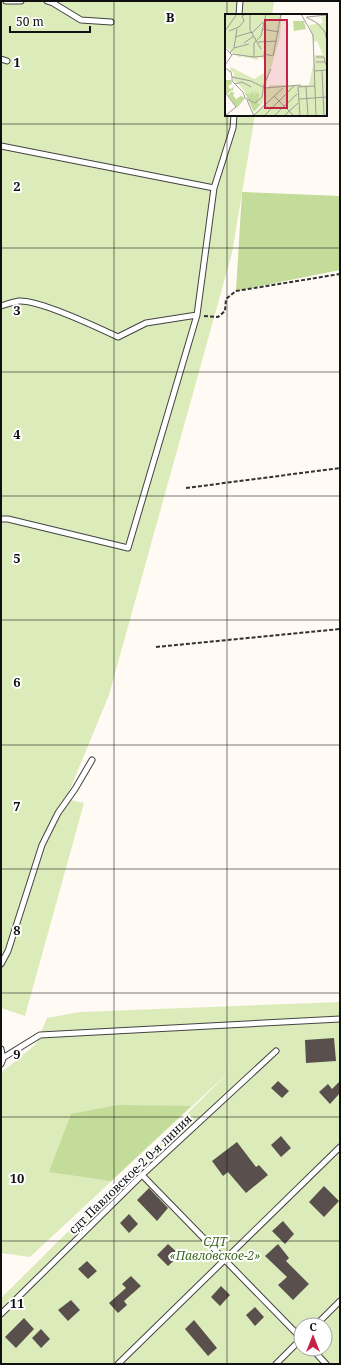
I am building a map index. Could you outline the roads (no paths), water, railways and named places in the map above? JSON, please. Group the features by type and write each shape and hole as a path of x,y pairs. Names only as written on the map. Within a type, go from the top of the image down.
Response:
{"lane":[{"path":"6,1 21,1"},
{"path":"47,1 81,20 111,22"},
{"path":"239,14 240,1"},
{"path":"1,59 7,61"},
{"path":"1,519 8,519 128,548 197,315 214,188 233,128 234,116"},
{"path":"1,146 214,188"},
{"path":"1,306 19,301 34,303 96,326 118,338 146,323 197,315"},
{"path":"1,964 8,951 42,845 58,813 75,789 92,760"},
{"path":"1,1049 2,1061 40,1036 340,1019"},
{"name":"сдт Павловское-2 0-я линия","path":"1,1314 142,1175 276,1051"},
{"path":"118,1364 340,1147"},
{"path":"142,1175 293,1331"},
{"path":"324,1317 340,1301"},
{"path":"276,1364 293,1347"}],"park label":[{"name":"СДТ «Павловское-2»","path":"215,1248"}]}
